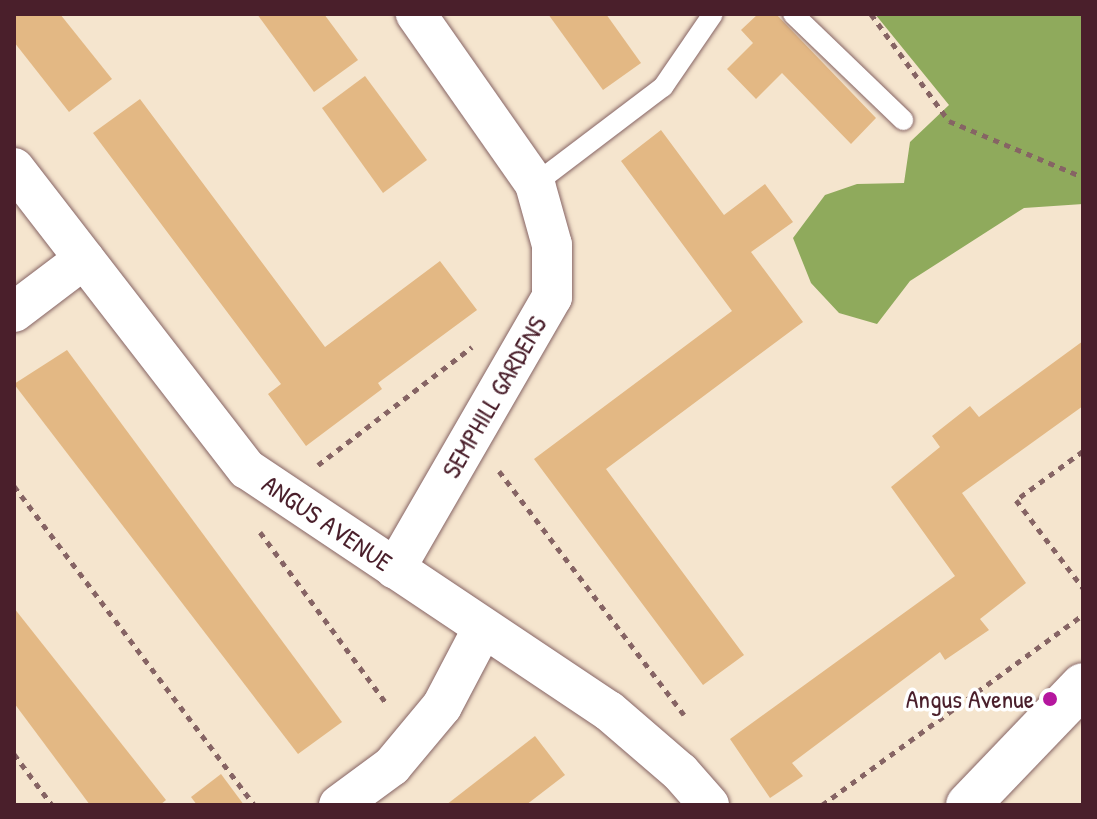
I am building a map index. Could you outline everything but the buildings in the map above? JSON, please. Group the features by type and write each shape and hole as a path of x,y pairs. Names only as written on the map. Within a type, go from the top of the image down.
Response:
{"street":[{"name":"SEMPHILL GARDENS","path":"395,569 552,297 552,245 535,184 416,14"},
{"name":"ANGUS AVENUE","path":"14,168 247,469 609,711 680,772 709,805"},
{"path":"14,312 84,259"},
{"path":"339,805 392,766 442,706 483,628"},
{"path":"968,805 1083,685"}],"lane":[{"path":"535,184 663,87 713,14"},
{"path":"793,14 903,120"}],"path":[{"path":"871,14 949,121 1083,177"},
{"path":"282,492 493,331 534,327"},
{"path":"472,435 687,719"},
{"path":"1083,451 1016,500 1083,588"},
{"path":"247,469 242,509 414,740"},
{"path":"14,486 254,805"},
{"path":"822,805 1083,615"},
{"path":"14,754 52,805"}],"green space":[{"path":"875,14 1083,14 1083,204 1024,208 910,281 877,324 839,313 811,283 793,238 825,195 857,184 904,183 910,142 949,105"}],"place":[{"name":"Angus Avenue","path":"1050,699"}]}
